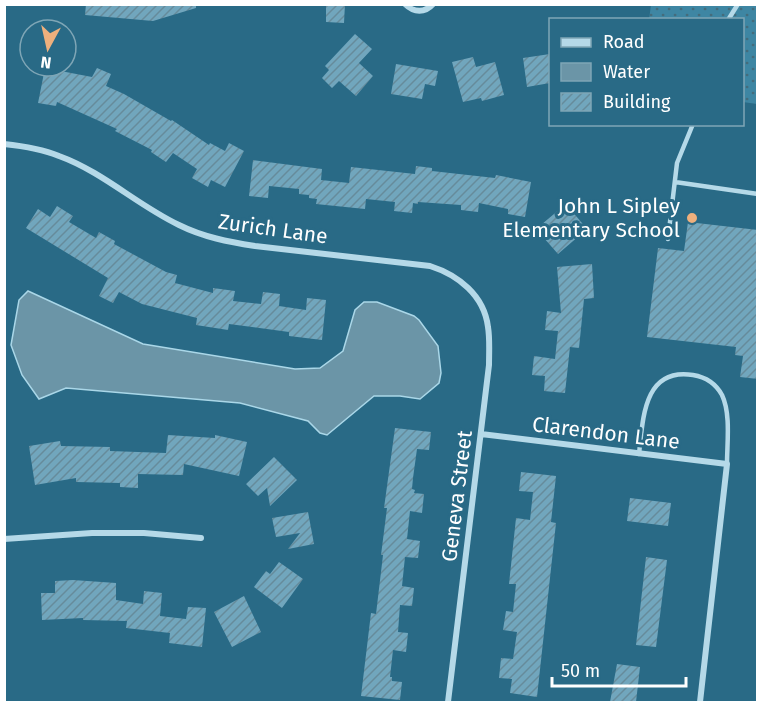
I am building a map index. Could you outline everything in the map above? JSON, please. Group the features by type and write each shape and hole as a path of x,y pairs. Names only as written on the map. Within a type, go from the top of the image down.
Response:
{"street":[{"path":"405,4 409,8 420,11 433,4"},
{"name":"Zurich Lane","path":"4,144 50,153 76,163 159,215 202,234 255,246 430,266 447,272 463,283 476,297"},
{"name":"Geneva Street","path":"448,702 489,365 488,326 483,309 476,297"},
{"name":"Clarendon Lane","path":"481,434 727,464"},
{"path":"700,702 727,464"},
{"path":"4,539 92,533 144,533 201,538"}],"lane":[{"path":"729,18 738,4"},
{"path":"668,239 677,163 692,126"},
{"path":"675,182 758,194"},
{"path":"639,454 648,396 664,379 687,374 701,376 713,384 722,395 726,411 727,464"}],"shaded area":[{"path":"651,5 757,5 757,104 744,102 744,18 649,18"}],"water":[{"path":"28,291 143,344 295,369 320,368 343,351 355,310 364,302 377,302 419,320 438,346 441,373 439,383 420,399 374,396 327,435 320,433 308,421 240,403 66,388 39,399 22,375 11,345 19,300"}],"building":[{"path":"86,4 196,4 196,8 153,21 85,15"},
{"path":"326,4 345,4 344,23 326,22"},
{"path":"355,34 372,49 359,63 373,76 356,96 339,81 332,88 322,78 329,70 325,66"},
{"path":"549,54 549,83 527,87 523,58"},
{"path":"473,57 476,67 495,62 504,95 482,101 481,98 463,102 452,62"},
{"path":"396,64 438,71 435,86 425,84 422,99 391,94"},
{"path":"97,68 111,74 106,86 172,120 209,145 210,143 225,151 229,143 244,151 225,187 211,180 208,187 192,178 197,169 173,153 166,162 151,152 152,150 115,131 117,129 57,102 56,106 38,103 43,78 78,78 78,74 92,77"},
{"path":"253,160 322,169 321,180 349,183 351,167 415,174 416,166 432,168 432,171 495,178 496,175 531,182 525,217 508,214 508,209 479,203 478,212 461,210 461,205 418,202 418,204 413,203 412,213 394,211 395,202 366,199 365,209 316,204 317,199 299,194 299,189 269,186 268,198 249,196"},
{"path":"566,204 587,229 558,254 536,229"},
{"path":"57,206 73,216 69,222 96,238 99,232 115,241 114,244 166,272 177,275 175,283 213,293 213,288 235,291 233,301 261,304 263,292 280,294 279,306 306,310 307,298 326,300 322,340 289,336 289,332 229,324 228,330 196,325 197,318 142,304 119,292 113,303 99,296 108,278 26,228 38,209 50,217"},
{"path":"688,222 758,230 758,379 740,377 743,356 735,355 736,347 647,337 658,248 684,251"},
{"path":"592,264 594,298 584,299 579,348 570,347 565,393 544,391 545,376 532,375 534,356 555,359 558,331 545,330 547,311 561,313 557,267"},
{"path":"395,428 431,432 429,450 417,449 413,478 414,493 424,494 422,513 410,511 407,539 420,541 418,558 405,557 402,586 414,588 412,606 400,605 398,632 408,633 406,652 393,650 390,677 392,681 402,682 400,700 361,696 371,613 376,614 387,508 384,508"},
{"path":"168,435 215,438 215,435 247,442 239,476 184,464 183,475 138,474 138,488 120,487 120,483 76,482 76,478 35,485 29,446 60,441 61,446 110,447 110,451 166,453"},
{"path":"274,457 297,480 270,506 267,488 258,496 246,484"},
{"path":"521,472 556,476 551,522 556,523 537,697 510,693 512,679 499,678 501,658 513,659 517,632 503,630 506,611 513,612 516,584 509,584 516,518 530,520 533,492 519,491"},
{"path":"630,498 671,503 668,526 627,521"},
{"path":"308,512 314,544 288,549 300,533 276,537 272,518"},
{"path":"646,557 667,560 656,647 636,645"},
{"path":"279,562 303,579 282,608 254,587 266,571 270,574"},
{"path":"55,581 116,583 116,600 143,604 144,591 162,593 160,616 186,619 188,607 206,608 202,647 169,643 170,633 126,628 127,621 83,620 83,618 42,620 41,593 55,593"},
{"path":"244,596 261,632 232,647 214,612"},
{"path":"617,664 640,667 636,702 610,702"}],"place":[{"name":"John L Sipley Elementary School","path":"692,218"}]}
